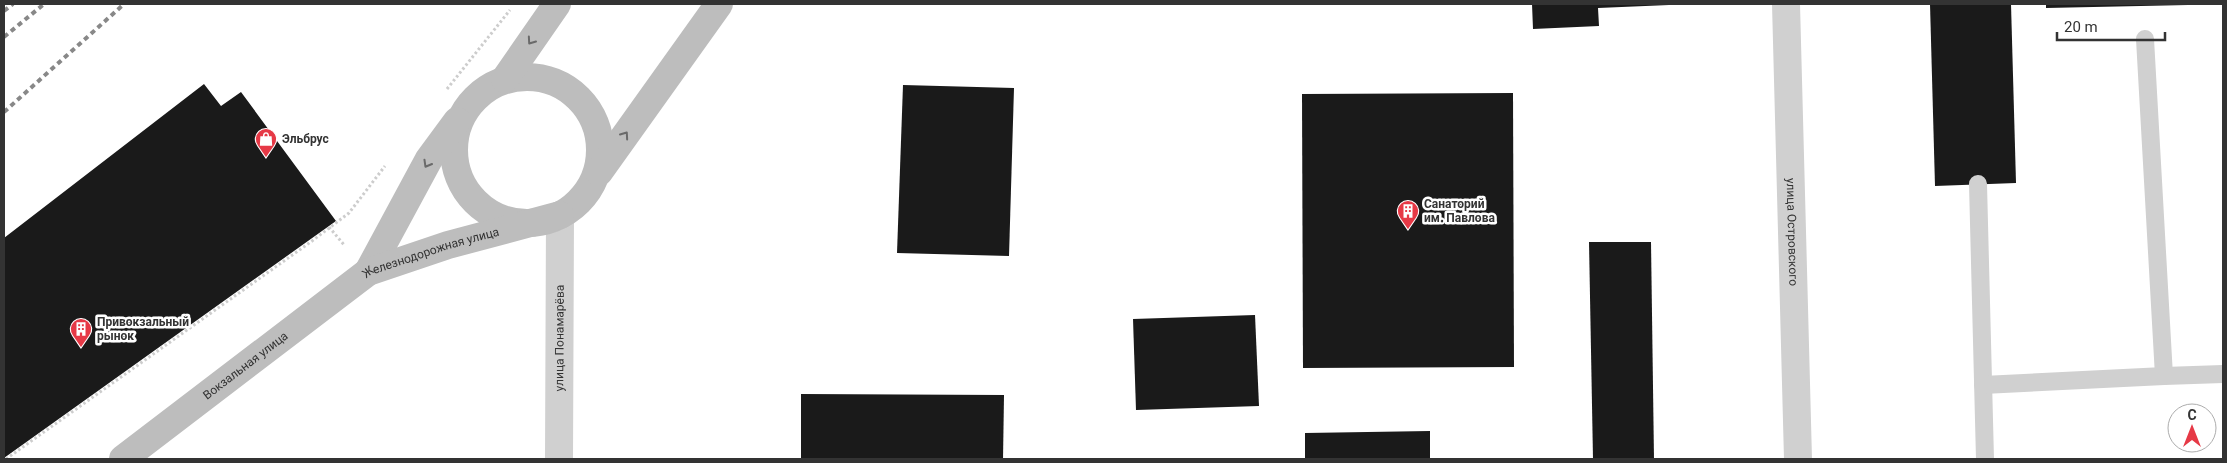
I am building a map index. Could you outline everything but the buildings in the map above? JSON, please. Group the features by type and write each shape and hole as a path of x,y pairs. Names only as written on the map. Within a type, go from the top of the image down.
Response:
{"main road":[{"name":"Железнодорожная улица","path":"505,79 557,4"},
{"name":"Железнодорожная улица","path":"368,272 448,245 560,216 576,205 588,192 597,175 719,4"},
{"name":"Железнодорожная улица","path":"368,272 429,159 465,110 482,91 505,79 537,76 568,88 591,112 601,143 597,175"},
{"name":"Железнодорожная улица","path":"465,110 454,139 456,171 472,198 498,217 529,223 560,216"},
{"name":"Вокзальная улица","path":"124,459 368,272"}],"street":[{"name":"улица Островского","path":"1786,4 1798,459"},
{"name":"улица Понамарёва","path":"559,459 560,216"}],"lane":[{"path":"2145,39 2164,376"},
{"path":"1978,184 1985,459"},
{"path":"1983,385 2223,374"}],"path":[{"path":"441,96 515,4"},
{"path":"6,459 312,241 349,212 386,166"}],"railway":[{"path":"4,11 13,4"},
{"path":"4,37 44,4"},
{"path":"4,112 124,4"}],"place":[{"name":"Эльбрус","path":"266,158"},
{"name":"Санаторий им. Павлова","path":"1408,230"},
{"name":"Привокзальный рынок","path":"81,348"}]}
